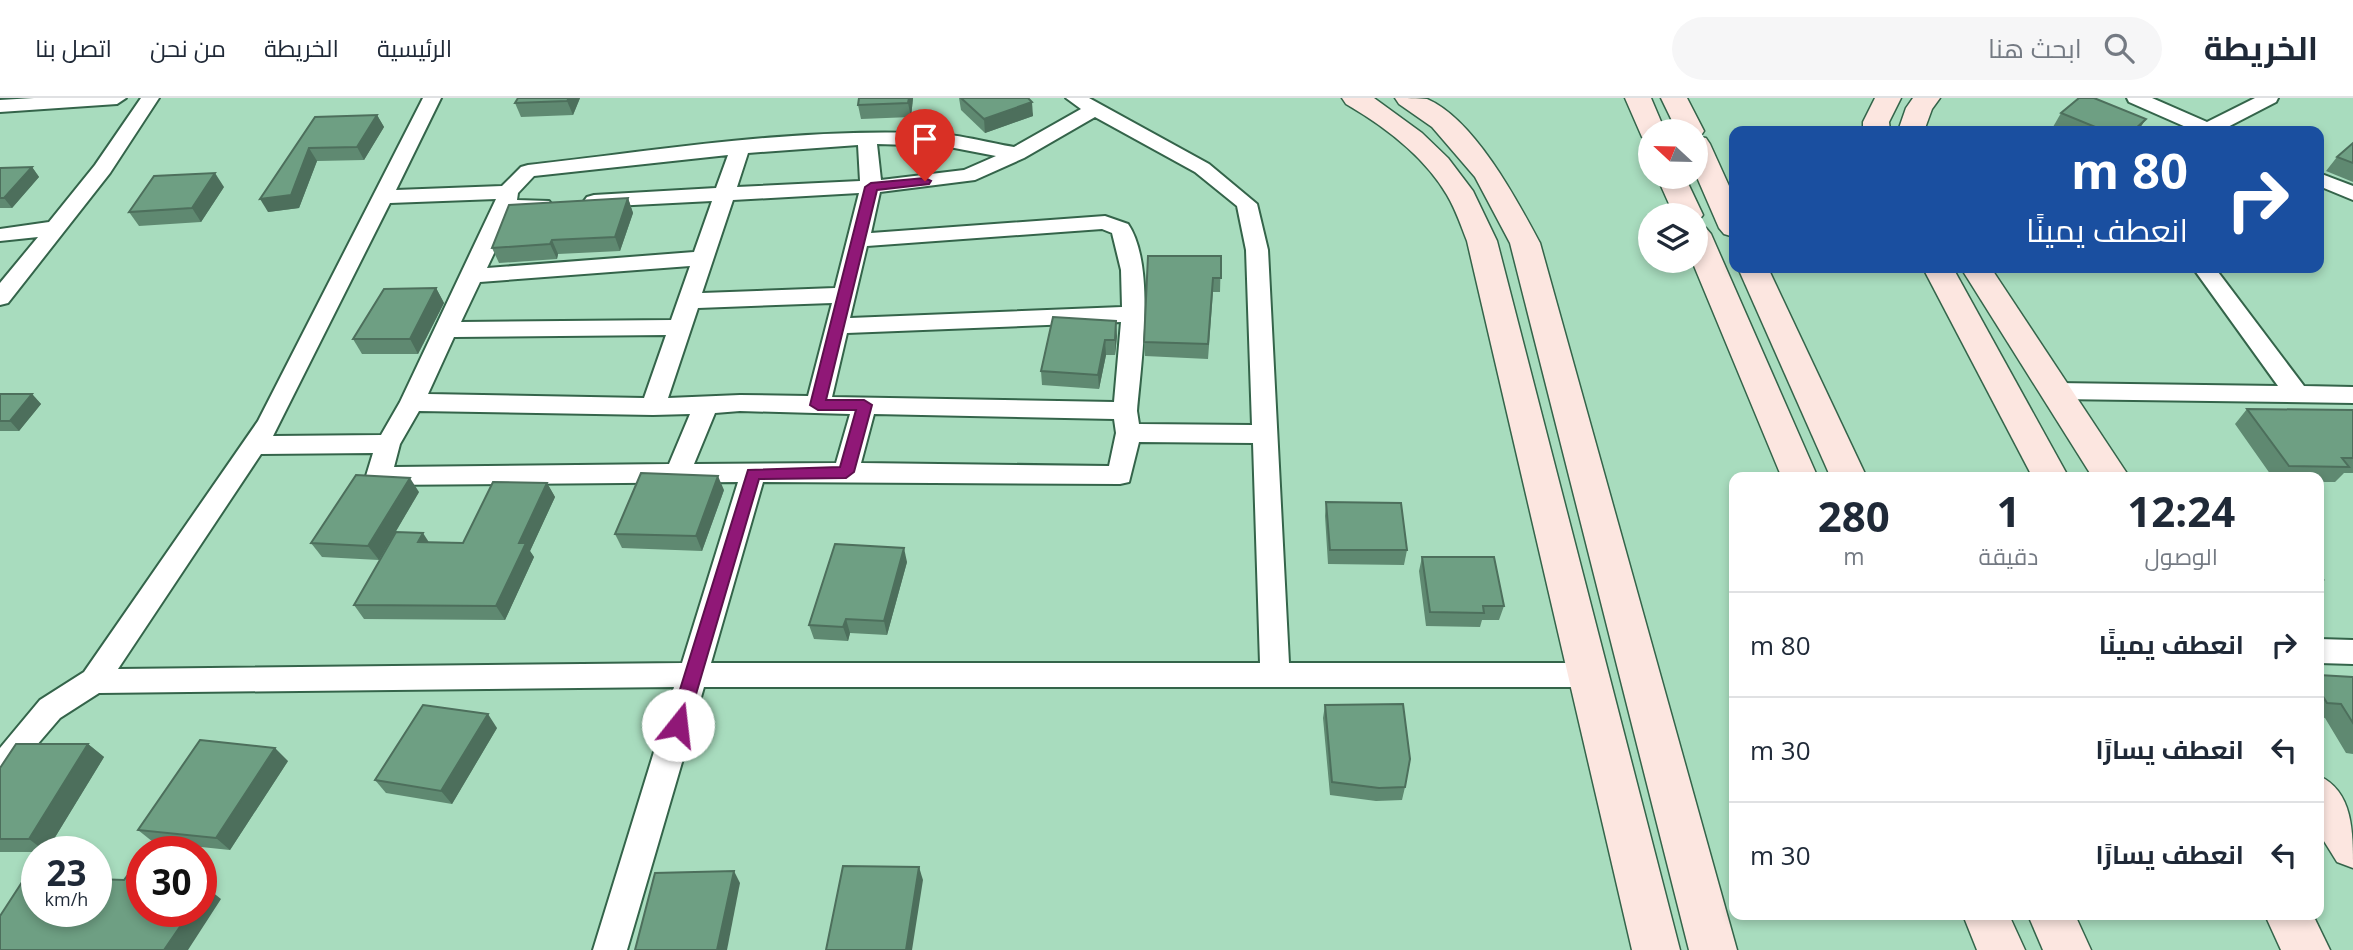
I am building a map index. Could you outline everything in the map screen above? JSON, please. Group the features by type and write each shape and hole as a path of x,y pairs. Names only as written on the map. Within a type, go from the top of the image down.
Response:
{"street":[{"path":"0,106 117,98"},
{"path":"0,298 103,169 150,98"},
{"path":"0,772 24,737 50,709 94,681 255,445 432,98"},
{"path":"1354,98 1410,135 1445,173 1460,192 1482,241 1656,950"},
{"path":"1408,98 1443,121 1488,174 1525,243 1713,950"},
{"path":"1638,98 1647,119"},
{"path":"1674,98 1684,119"},
{"path":"1876,126 1875,122 1888,98"},
{"path":"1913,126 1919,108 1927,98"},
{"path":"2136,98 2196,126"},
{"path":"2216,126 2269,98"},
{"path":"383,197 574,202 871,187 968,176 1017,154 1085,103 1202,168 1247,204 1257,250 1275,675"},
{"path":"858,240 1105,222 1121,229 1128,244 1133,281 1126,422 1120,475 846,472 379,476 388,444 412,402 506,200 528,171 740,148 867,138 944,140 1017,154"},
{"path":"818,405 871,187 867,138"},
{"path":"653,407 740,148"},
{"path":"1708,171 1729,217"},
{"path":"2324,181 2353,194"},
{"path":"0,235 56,229"},
{"path":"472,276 703,258"},
{"path":"1708,262 1797,472"},
{"path":"1755,273 1846,472"},
{"path":"1941,273 2048,472"},
{"path":"1979,273 2108,472"},
{"path":"2208,273 2297,394"},
{"path":"688,301 844,295"},
{"path":"837,326 1132,314"},
{"path":"446,330 680,327"},
{"path":"2056,391 2353,395"},
{"path":"412,402 653,407 864,405 1126,422 1265,435"},
{"path":"677,475 706,405"},
{"path":"846,472 864,405"},
{"path":"255,445 388,444"},
{"path":"610,950 753,474"},
{"path":"2324,651 2353,652"},
{"path":"94,681 693,675 1589,675"},
{"path":"2324,803 2353,848"},
{"path":"1988,920 2001,950"},
{"path":"2053,920 2067,950"},
{"path":"2291,920 2306,950"}],"building":[{"path":"518,98 569,98 567,101 515,103"},
{"path":"859,98 909,98 908,103 858,105"},
{"path":"961,98 1028,98 1032,102 984,119"},
{"path":"2079,98 2094,98 2146,119 2138,126 2093,126 2061,113"},
{"path":"377,115 357,147 309,148 291,195 260,199 315,117"},
{"path":"2353,143 2353,163 2337,157"},
{"path":"32,167 4,198 0,198 0,168"},
{"path":"215,173 192,208 129,212 154,176"},
{"path":"628,198 615,237 552,240 550,244 492,248 509,205"},
{"path":"1148,256 1221,256 1221,278 1213,278 1208,344 1144,342"},
{"path":"436,288 410,339 353,339 384,289"},
{"path":"1053,317 1116,321 1115,340 1105,340 1098,375 1041,371"},
{"path":"0,394 32,394 10,421 0,421"},
{"path":"2247,409 2353,410 2353,458 2342,458 2349,467 2289,466"},
{"path":"641,473 718,476 696,536 615,534"},
{"path":"356,475 410,478 368,546 311,543"},
{"path":"493,482 547,483 519,543 526,543 496,606 354,605 396,532 423,533 418,542 463,543"},
{"path":"1326,502 1401,503 1407,550 1330,550"},
{"path":"835,544 904,548 884,621 846,619 843,627 809,625"},
{"path":"1422,557 1494,557 1504,606 1483,606 1484,613 1430,612"},
{"path":"2324,675 2353,677 2353,723 2341,704 2327,703 2324,698"},
{"path":"1403,704 1410,759 1405,787 1379,788 1332,782 1325,705"},
{"path":"423,705 488,714 441,791 375,780"},
{"path":"200,740 275,748 217,836 138,830"},
{"path":"16,744 88,744 31,836 21,836 21,839 0,839 0,768"},
{"path":"843,866 919,867 906,950 826,950"},
{"path":"734,871 717,950 635,950 655,873"},
{"path":"126,877 126,927 180,927 164,950 0,950 0,916 21,884 21,927 112,927 112,880 124,880"}],"route":[{"path":"678,725 753,474 846,472 864,405 818,405 871,187 925,181"}]}
